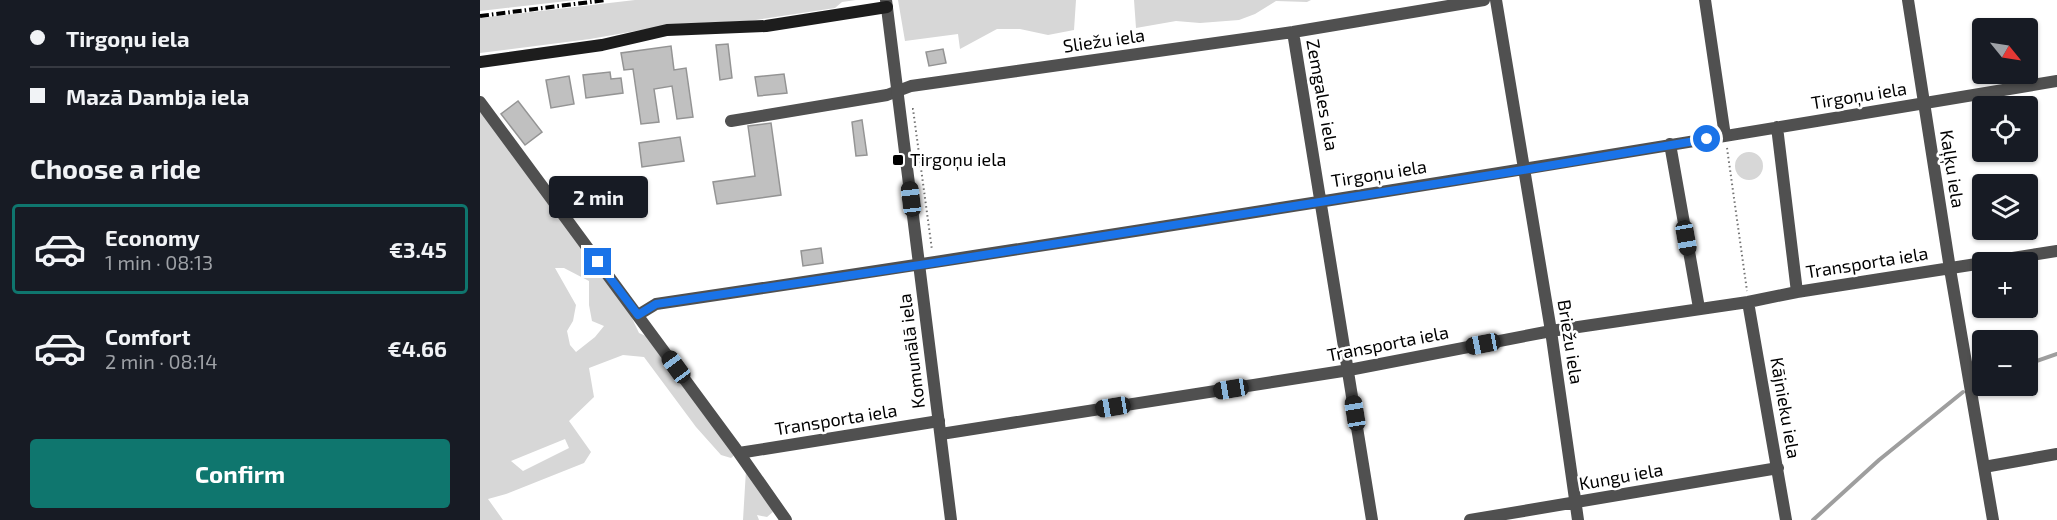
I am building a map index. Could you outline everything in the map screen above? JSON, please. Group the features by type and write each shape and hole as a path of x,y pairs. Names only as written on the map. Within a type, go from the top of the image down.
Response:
{"main road":[{"path":"480,62 602,45 667,30 766,26 887,3"}],"street":[{"name":"Sliežu iela","path":"731,121 887,95 910,86 1293,32 1484,0"},
{"name":"Briežu iela","path":"1496,0 1551,331 1578,520"},
{"path":"1705,0 1725,136"},
{"name":"Kaļķu iela","path":"1908,0 1950,269 1993,520"},
{"name":"Komunālā iela","path":"887,3 951,520"},
{"name":"Zemgales iela","path":"1293,32 1372,520"},
{"name":"Tirgoņu iela","path":"638,315 656,304 1523,170 2057,81"},
{"path":"480,102 786,520"},
{"path":"1777,127 1797,292"},
{"path":"1670,144 1699,308"},
{"name":"Transporta iela","path":"2038,254 2057,251"},
{"name":"Transporta iela","path":"941,435 1349,370 1551,331 1972,265"},
{"name":"Kājnieku iela","path":"1748,302 1786,520"},
{"name":"Transporta iela","path":"739,453 939,421"},
{"path":"1984,467 2057,454"},
{"name":"Kungu iela","path":"1470,520 1778,468"}],"path":[{"path":"1725,136 1748,302"}],"shaded area":[{"path":"480,0 576,0 480,11"},
{"path":"635,0 856,0 842,2 835,8 749,21 675,24 590,39 480,53 480,18"},
{"path":"898,0 1076,0 1074,30 1048,35 1020,29 997,29 960,49 958,34 905,41"},
{"path":"1134,0 1311,0 1307,2 1276,1 1255,14 1239,20 1200,23 1176,21 1136,28"},
{"path":"480,109 631,316 639,333 646,336 735,455 731,458 721,455 696,427 644,357 623,355 589,368 594,397 569,421 591,452 584,463 488,499 503,520 480,520","holes":["555,268 564,268 589,281 592,321 604,326 595,337 576,352 570,345 567,331 573,321 576,305","565,439 569,448 523,471 511,461"]},
{"path":"1749,152 1759,156 1763,166 1759,176 1749,180 1739,176 1735,166 1739,156"},
{"path":"746,470 774,511 767,517 757,515 759,520 743,520"}],"building":[{"path":"728,44 732,78 720,80 716,45"},
{"path":"671,46 674,70 686,68 693,117 677,119 672,86 654,89 659,122 641,124 633,69 624,70 621,53"},
{"path":"943,49 946,63 929,66 926,52"},
{"path":"610,72 611,79 621,78 623,93 586,98 583,75"},
{"path":"784,74 787,93 758,96 755,77"},
{"path":"569,76 574,104 551,108 546,80"},
{"path":"518,101 542,132 525,145 501,114"},
{"path":"862,120 867,155 856,156 852,122"},
{"path":"771,123 781,195 717,204 713,182 755,176 748,126"},
{"path":"680,137 684,161 642,167 639,143"},
{"path":"821,248 823,263 803,266 801,251"}],"waterway":[{"path":"2038,361 2057,354"},
{"path":"1813,520 1879,460 1963,392"}],"railway":[{"path":"480,16 606,0"}],"place":[{"name":"Tirgoņu iela","path":"898,160"}],"route":[{"path":"598,262 638,315 656,304 920,265 1707,139"}]}
